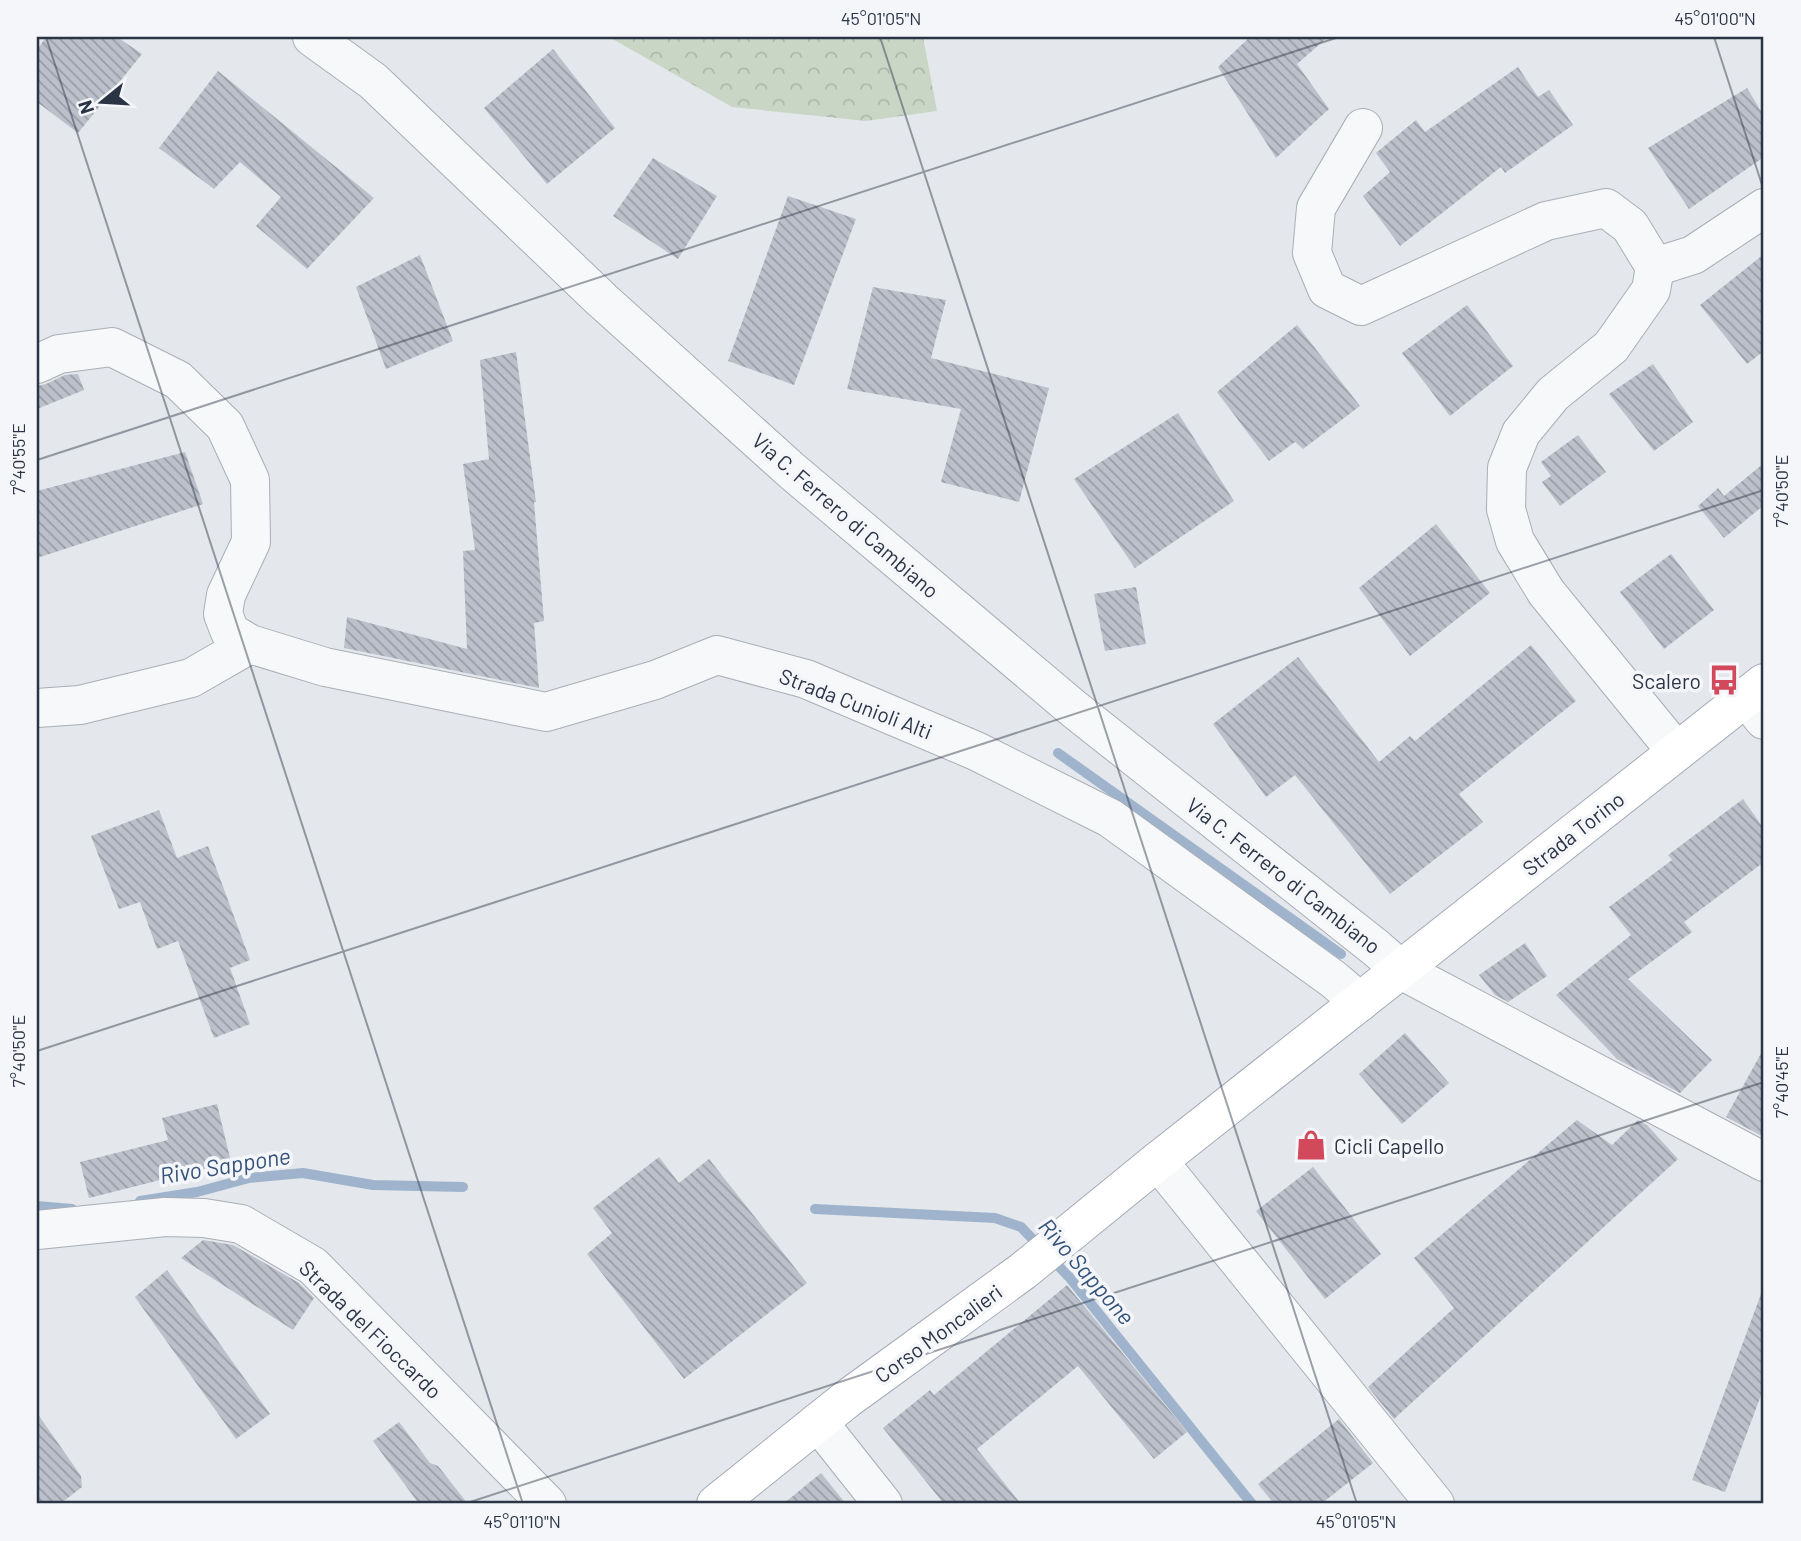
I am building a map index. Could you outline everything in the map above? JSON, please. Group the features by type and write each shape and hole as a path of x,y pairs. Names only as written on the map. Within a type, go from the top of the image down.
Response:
{"main road":[{"name":"Strada Torino","path":"1360,1002 1676,751 1758,700"},
{"name":"Corso Moncalieri","path":"716,1504 818,1422 1023,1271 1360,1002"}],"street":[{"name":"Via C. Ferrero di Cambiano","path":"312,37 373,81 602,300 803,480 1074,709 1401,970"},
{"path":"1363,128 1316,208 1312,253 1327,289 1361,306 1546,221 1606,208 1630,226 1655,267 1651,290 1611,347 1553,394 1521,433 1507,468 1506,509 1514,541 1546,592 1676,751"},
{"path":"1655,267 1693,255 1764,208"},
{"name":"Strada Cunioli Alti","path":"37,364 60,354 113,347 178,380 225,426 250,480 251,542 226,595 223,614 229,632 250,644 325,667 546,712 655,680 718,655 806,679 976,751 1110,818 1333,979 1360,1002"},
{"path":"37,708 80,705 191,678 250,644"},
{"path":"1401,970 1764,1162"},
{"path":"1158,1161 1435,1504"},
{"name":"Strada del Fioccardo","path":"37,1230 165,1217 205,1218 241,1224 313,1266 547,1504"},
{"path":"818,1422 883,1504"}],"green space":[{"path":"609,37 923,37 937,111 866,121 732,107"}],"building":[{"path":"46,37 117,37 142,54 78,133 37,102 37,50"},
{"path":"1250,37 1328,37 1297,64 1329,109 1276,158 1218,67"},
{"path":"553,49 615,128 547,184 484,108"},
{"path":"1518,67 1538,97 1549,90 1573,125 1505,173 1501,167 1400,246 1363,196 1390,172 1376,153 1416,120 1425,132"},
{"path":"218,71 374,198 307,269 256,226 281,197 240,162 214,189 159,148"},
{"path":"1747,88 1764,116 1764,157 1689,209 1648,148"},
{"path":"653,158 717,196 678,259 613,216"},
{"path":"788,196 856,219 794,385 728,361"},
{"path":"1764,254 1764,351 1747,364 1700,305"},
{"path":"420,255 453,341 386,369 356,287"},
{"path":"873,287 946,300 931,358 1049,388 1019,502 941,482 961,409 847,389"},
{"path":"1467,305 1513,366 1450,416 1402,353"},
{"path":"1297,325 1360,406 1303,449 1295,442 1269,461 1217,392"},
{"path":"516,352 536,502 544,621 534,623 539,688 344,648 347,617 467,649 463,551 475,550 463,464 489,459 480,360"},
{"path":"1653,364 1693,422 1654,451 1609,394"},
{"path":"78,374 84,390 37,409 37,386 65,375"},
{"path":"1178,413 1234,501 1135,568 1074,479"},
{"path":"1578,435 1606,472 1560,506 1542,482 1551,476 1541,462"},
{"path":"185,452 203,504 37,558 37,491"},
{"path":"1764,463 1764,505 1724,538 1698,506 1718,488 1724,496"},
{"path":"1436,524 1490,593 1410,656 1359,588"},
{"path":"1671,554 1714,610 1664,649 1620,592"},
{"path":"1136,587 1146,644 1105,651 1094,594"},
{"path":"1531,645 1576,701 1459,794 1483,822 1390,894 1295,775 1266,797 1213,724 1298,657 1379,762 1410,736 1415,741"},
{"path":"1743,799 1764,829 1764,862 1684,922 1692,932 1628,979 1712,1060 1680,1093 1617,1059 1556,995 1631,935 1609,907 1672,860 1668,855"},
{"path":"159,810 177,858 208,846 250,960 230,968 250,1024 214,1038 178,941 157,949 140,902 119,909 91,836"},
{"path":"1525,943 1547,976 1508,1002 1495,995 1479,975"},
{"path":"1405,1033 1449,1083 1402,1124 1359,1074"},
{"path":"1764,1048 1764,1137 1726,1117"},
{"path":"217,1104 231,1162 89,1198 80,1162 168,1140 162,1118"},
{"path":"1577,1120 1612,1145 1638,1120 1647,1125 1678,1159 1394,1419 1368,1387 1454,1308 1414,1258"},
{"path":"659,1157 679,1183 709,1159 807,1283 684,1379 587,1254 612,1233 593,1208"},
{"path":"1313,1167 1381,1254 1325,1299 1256,1211"},
{"path":"203,1240 233,1245 299,1283 314,1298 293,1330 181,1258"},
{"path":"167,1270 270,1414 236,1439 135,1297"},
{"path":"1067,1285 1187,1432 1154,1459 1078,1366 977,1449 1021,1504 944,1504 883,1428 930,1390 934,1395"},
{"path":"1761,1294 1764,1295 1764,1387 1725,1492 1692,1480"},
{"path":"37,1413 81,1476 82,1487 60,1504 37,1504"},
{"path":"1339,1419 1373,1463 1321,1504 1274,1504 1258,1484"},
{"path":"399,1422 430,1463 438,1466 468,1504 419,1504 373,1441"},
{"path":"821,1473 846,1504 783,1504"}],"waterway":[{"path":"1058,753 1341,954"},
{"name":"Rivo Sappone","path":"140,1201 197,1192 249,1178 303,1173 373,1185 463,1187"},
{"name":"Rivo Sappone","path":"37,1206 72,1209"},
{"name":"Rivo Sappone","path":"815,1209 995,1218 1021,1227 1070,1278 1252,1504"}],"place":[{"name":"Scalero","path":"1724,680"},
{"name":"Cicli Capello","path":"1311,1145"}]}
